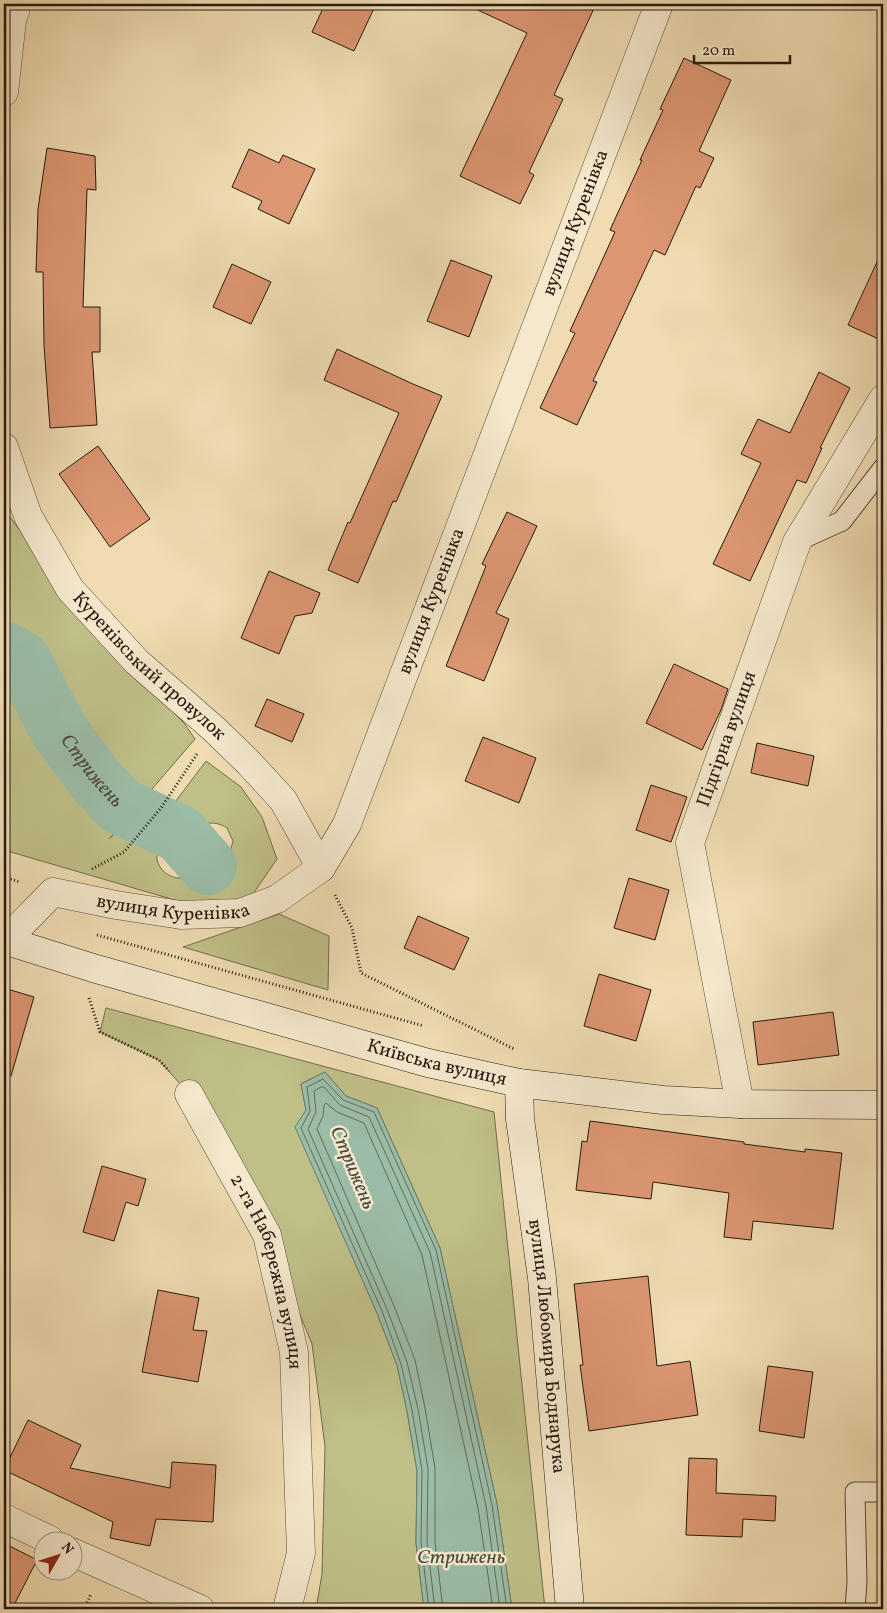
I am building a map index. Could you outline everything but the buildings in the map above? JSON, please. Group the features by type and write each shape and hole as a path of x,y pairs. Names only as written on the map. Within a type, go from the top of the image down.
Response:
{"street":[{"path":"4,92 12,21 17,4"},
{"name":"вулиця Куренівка","path":"5,940 53,892 116,905 181,915 240,913 277,899 322,868 351,814 659,4"},
{"name":"Підгірна вулиця","path":"740,1104 690,843 797,542 883,400"},
{"name":"Куренівський провулок","path":"4,447 28,516 70,588 137,662 214,729 283,800 322,868"},
{"name":"Київська вулиця","path":"5,940 93,968 428,1063 519,1083 663,1100 740,1104 883,1105"},
{"name":"вулиця Любомира Боднарука","path":"519,1083 520,1119 542,1278 570,1609"},
{"name":"2-га Набережна вулиця","path":"189,1094 266,1234 294,1352 300,1553 287,1609"},
{"path":"4,1518 32,1531"},
{"path":"82,1556 200,1609"}],"lane":[{"path":"797,542 842,521 883,468"},
{"path":"855,1609 857,1582 855,1492 883,1492"}],"path":[{"path":"124,852 161,808 214,729"},
{"path":"322,868 352,928 361,973 516,1050 519,1083"},
{"path":"93,934 424,1026"},
{"path":"88,997 100,1032 159,1060 189,1094"}],"green space":[{"path":"4,509 103,641 184,723 195,739 109,839 136,814 169,839 160,847 157,858 158,864 170,876 181,878 225,858 230,852 233,841 227,828 212,823 203,824 188,830 169,810 206,761 241,787 262,817 277,859 249,900 202,908 4,850"},
{"path":"279,914 329,936 328,990 183,947"},
{"path":"106,1008 494,1112 545,1609 512,1609 497,1504 440,1248 377,1108 346,1096 325,1072 301,1084 321,1185 377,1313 397,1365 417,1471 416,1543 424,1609 316,1609 322,1574 325,1447 312,1344 267,1234 189,1094 159,1060 100,1032"}],"water":[{"name":"Стрижень","path":"325,1072 346,1096 377,1108 440,1248 497,1504 512,1609 424,1609 416,1543 417,1471 397,1365 377,1313 295,1127 306,1110 301,1084"}],"waterway":[{"name":"Стрижень","path":"4,650 22,660 59,730 95,779 120,806 180,834 208,866"}]}
